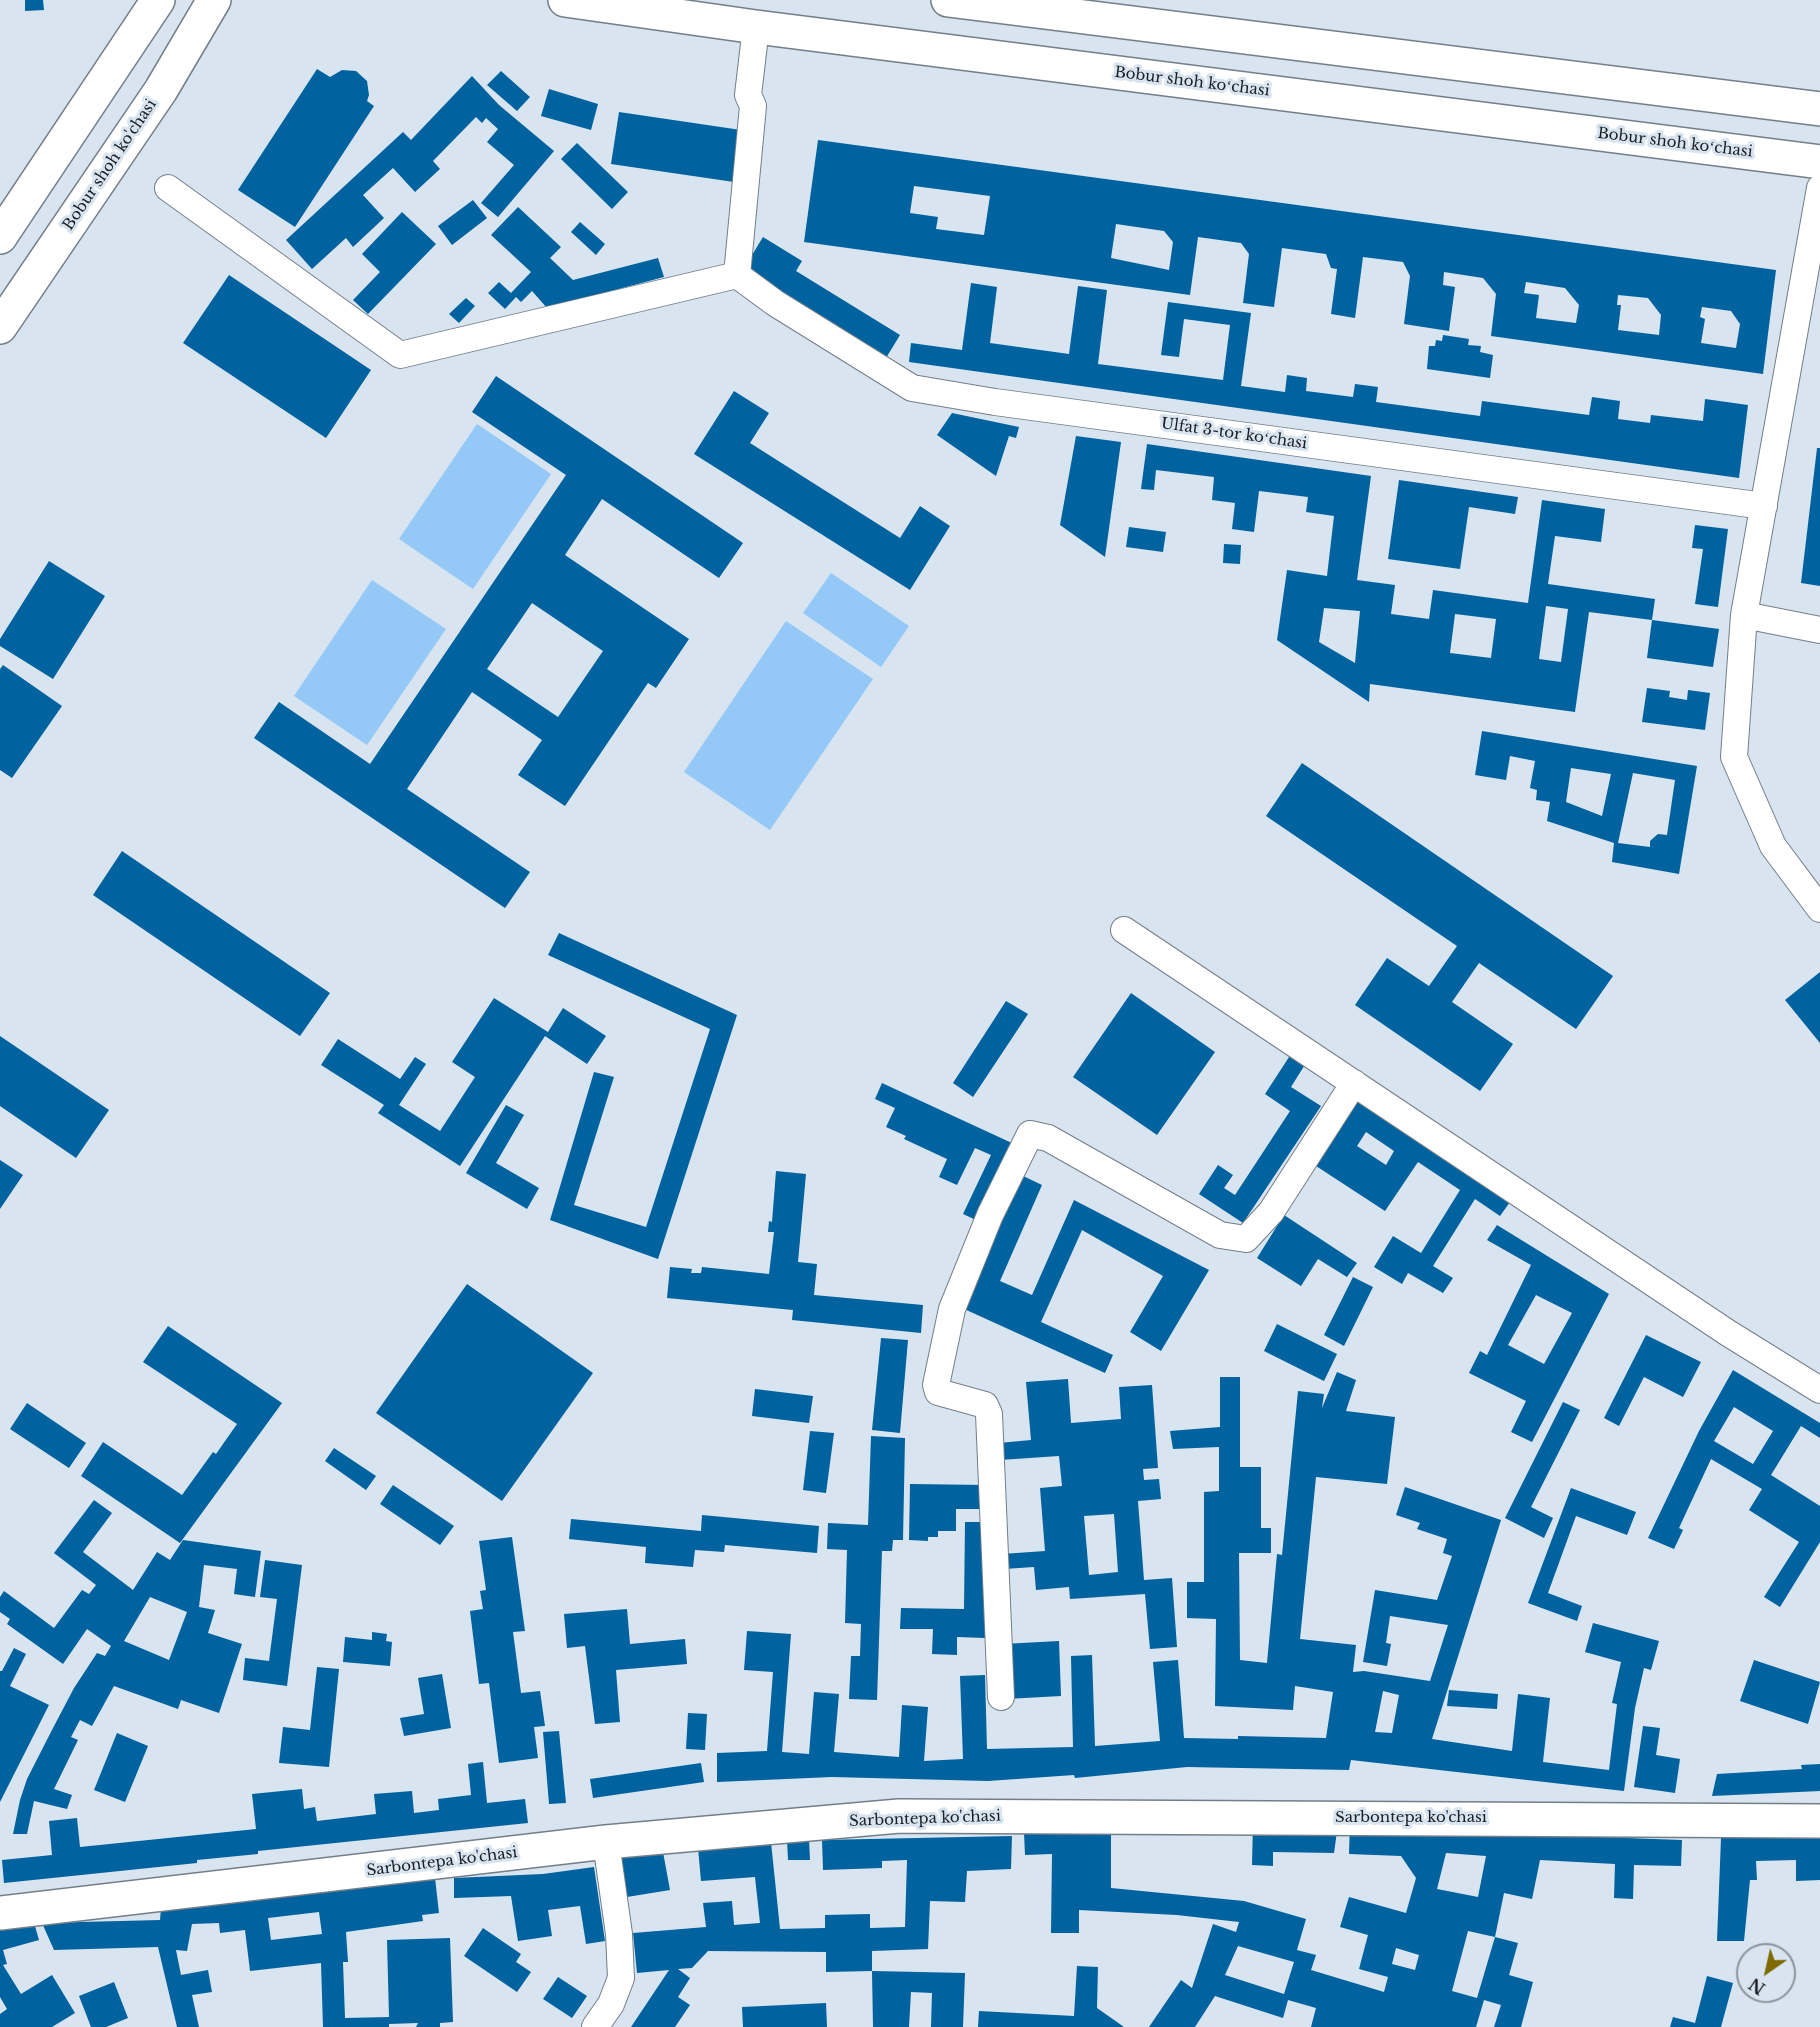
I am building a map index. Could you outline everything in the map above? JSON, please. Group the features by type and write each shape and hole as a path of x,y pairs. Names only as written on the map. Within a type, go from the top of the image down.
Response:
{"main road":[{"path":"0,237 158,0"},
{"name":"Bobur shoh ko'chasi","path":"0,327 161,90 214,0"},
{"name":"Bobur shoh koʻchasi","path":"565,0 756,27 1820,162"},
{"path":"948,0 1820,109"},
{"name":"Sarbontepa ko'chasi","path":"0,1913 606,1842 899,1816 1820,1821"}],"street":[{"path":"168,188 400,355 737,275 753,106 748,95 756,27"},
{"path":"1820,188 1744,615 1734,757 1773,846 1820,909"},
{"name":"Ulfat 3-tor koʻchasi","path":"737,275 775,303 912,388 1006,404 1764,506"},
{"path":"1744,615 1820,630"},
{"path":"1124,930 1728,1333 1820,1390"},
{"path":"1001,1697 989,1414 985,1405 938,1392 936,1385 952,1309 990,1215 1030,1134 1048,1138 1220,1235 1246,1239 1271,1212 1354,1083"},
{"path":"595,2027 611,2004 621,1978 619,1934 606,1842"}],"shaded area":[{"path":"477,424 551,474 473,589 399,539"},
{"path":"831,573 909,626 881,667 803,613"},
{"path":"372,580 446,629 367,745 294,696"},
{"path":"786,621 873,679 770,830 684,772"}],"building":[{"path":"25,0 43,0 44,10 25,11"},
{"path":"317,69 330,77 342,70 356,71 367,81 369,95 367,101 374,106 295,227 238,190"},
{"path":"501,71 530,97 517,111 487,85"},
{"path":"472,76 499,105 554,151 498,217 481,203 514,165 487,142 498,129 486,118 482,123 476,117 433,161 440,169 415,192 393,168 363,195 384,218 353,247 346,238 312,269 286,240 403,132 411,140"},
{"path":"549,89 598,104 591,130 541,116"},
{"path":"619,112 741,130 734,182 611,164"},
{"path":"818,140 1776,270 1763,374 1491,336 1496,294 1483,278 1444,272 1443,285 1455,287 1449,331 1404,324 1410,276 1403,262 1363,257 1355,318 1331,314 1337,269 1331,268 1326,254 1282,248 1274,307 1243,303 1249,254 1241,243 1198,237 1190,295 804,242","holes":["914,186 990,196 984,235 936,229 938,217 910,213","1116,224 1164,231 1173,242 1169,270 1111,258","1526,282 1565,288 1579,305 1576,323 1536,318 1539,295 1524,293","1618,295 1648,298 1661,315 1659,335 1618,330 1621,305 1617,305","1702,307 1731,311 1740,324 1736,348 1701,343 1705,319 1700,317"]},
{"path":"577,143 628,192 612,209 561,159"},
{"path":"473,200 487,218 452,245 438,226"},
{"path":"518,207 561,247 550,258 573,280 658,258 664,277 547,308 532,291 521,302 516,297 505,309 488,293 499,282 511,293 531,272 491,235"},
{"path":"402,212 436,244 368,314 353,300 380,272 362,254"},
{"path":"580,222 605,244 596,255 571,232"},
{"path":"763,237 802,261 796,271 900,335 886,358 743,270"},
{"path":"229,275 371,370 326,438 183,343"},
{"path":"971,283 997,287 990,343 1069,354 1078,286 1107,290 1098,364 1223,380 1230,325 1184,319 1179,357 1161,355 1168,302 1251,313 1241,386 1285,392 1287,375 1307,378 1306,391 1353,397 1355,384 1378,387 1376,402 1480,416 1482,401 1589,415 1592,397 1620,401 1618,419 1650,423 1651,415 1703,421 1705,399 1748,405 1739,478 909,362 911,343 962,350"},
{"path":"466,298 475,306 459,323 449,314"},
{"path":"1443,335 1469,339 1468,345 1481,346 1480,352 1493,355 1490,378 1427,369 1429,346 1435,346 1436,340 1442,341"},
{"path":"496,376 743,543 719,578 602,499 565,555 689,639 656,688 648,683 565,806 518,775 542,740 472,692 407,789 530,872 505,908 254,738 279,702 370,764 566,475 472,412","holes":["532,603 603,651 558,717 487,669"]},
{"path":"734,391 769,413 750,443 900,538 920,506 950,526 910,590 694,454"},
{"path":"952,413 1019,427 1016,438 1009,436 996,476 937,435"},
{"path":"1076,436 1121,442 1105,557 1060,525"},
{"path":"1147,444 1371,476 1357,580 1395,585 1391,614 1429,619 1433,590 1528,603 1542,500 1605,509 1601,542 1555,536 1548,584 1655,599 1652,620 1589,612 1575,712 1370,684 1369,702 1277,640 1287,570 1327,576 1334,516 1306,512 1308,497 1259,491 1254,532 1232,529 1235,503 1212,500 1214,477 1156,470 1154,490 1141,489","holes":["1546,606 1568,609 1561,662 1539,659","1324,608 1360,611 1355,663 1319,642","1455,614 1496,619 1491,658 1450,653"]},
{"path":"1817,448 1820,448 1820,586 1801,583"},
{"path":"1399,480 1518,497 1515,514 1469,507 1460,569 1388,559"},
{"path":"1695,525 1728,529 1718,607 1695,604 1703,549 1692,548"},
{"path":"1129,527 1166,532 1163,552 1126,547"},
{"path":"1224,544 1241,545 1240,564 1223,563"},
{"path":"49,561 105,596 53,679 0,646 0,639"},
{"path":"1652,620 1719,629 1713,667 1647,658"},
{"path":"3,665 62,706 12,778 0,770 0,669"},
{"path":"1647,688 1670,691 1669,697 1687,700 1688,690 1710,693 1705,730 1642,722"},
{"path":"1482,731 1697,766 1679,874 1612,862 1614,843 1547,821 1550,802 1536,800 1537,790 1530,788 1535,761 1510,756 1506,780 1475,775","holes":["1571,768 1611,774 1602,816 1566,802","1633,773 1675,780 1667,835 1658,834 1650,841 1650,847 1618,843"]},
{"path":"1302,763 1613,976 1576,1029 1479,963 1452,1002 1513,1044 1480,1091 1355,1005 1387,958 1429,986 1457,946 1266,816"},
{"path":"122,851 330,993 300,1036 93,895"},
{"path":"559,933 737,1015 658,1259 550,1220 594,1072 614,1077 574,1205 646,1227 710,1029 548,955"},
{"path":"1820,972 1820,1043 1785,1000"},
{"path":"1131,993 1215,1052 1157,1135 1073,1077"},
{"path":"494,998 548,1032 563,1008 606,1036 587,1064 545,1036 460,1166 378,1113 384,1105 321,1065 338,1039 400,1079 415,1057 426,1064 399,1105 440,1131 475,1077 452,1062"},
{"path":"1006,1001 1028,1014 973,1097 953,1083"},
{"path":"0,1036 109,1110 76,1158 0,1106"},
{"path":"1291,1054 1306,1063 1291,1087 1321,1106 1243,1223 1199,1194 1218,1165 1233,1175 1224,1188 1235,1195 1290,1111 1265,1094"},
{"path":"882,1083 1014,1144 978,1221 963,1214 991,1155 975,1148 957,1185 939,1177 947,1159 904,1139 906,1136 886,1127 895,1108 875,1099"},
{"path":"1356,1099 1510,1202 1500,1216 1475,1199 1433,1266 1453,1278 1443,1293 1408,1273 1402,1284 1374,1267 1393,1236 1421,1253 1460,1190 1418,1162 1385,1211 1313,1164","holes":["1366,1132 1394,1151 1386,1165 1357,1146"]},
{"path":"506,1105 524,1115 496,1163 539,1188 527,1209 466,1173"},
{"path":"0,1160 23,1175 0,1209"},
{"path":"776,1171 806,1174 798,1262 817,1264 814,1295 923,1305 921,1333 792,1320 793,1310 667,1298 670,1267 692,1269 691,1273 701,1273 702,1267 769,1274 774,1232 768,1232 769,1221 772,1222"},
{"path":"1021,1175 1042,1185 1000,1281 1032,1295 1074,1200 1209,1270 1161,1351 1130,1332 1163,1276 1082,1230 1041,1322 1113,1355 1105,1373 962,1308"},
{"path":"1284,1215 1357,1263 1347,1277 1318,1259 1301,1286 1257,1258"},
{"path":"1497,1225 1609,1294 1532,1442 1511,1432 1526,1401 1469,1373 1480,1351 1487,1355 1531,1265 1487,1240","holes":["1536,1295 1572,1313 1544,1364 1508,1345"]},
{"path":"1353,1277 1373,1287 1344,1346 1324,1335"},
{"path":"467,1284 593,1373 502,1501 376,1413"},
{"path":"1277,1324 1337,1354 1324,1381 1264,1351"},
{"path":"168,1326 282,1403 180,1543 81,1476 103,1442 182,1495 213,1452 216,1454 237,1424 143,1362"},
{"path":"1646,1335 1701,1362 1683,1397 1644,1377 1619,1426 1604,1418"},
{"path":"881,1338 908,1340 900,1433 872,1430"},
{"path":"1733,1370 1820,1423 1820,1438 1801,1426 1771,1475 1820,1506 1820,1542 1780,1607 1764,1597 1799,1542 1749,1510 1762,1489 1711,1459 1679,1528 1683,1530 1674,1549 1648,1538 1699,1431","holes":["1734,1407 1773,1431 1753,1464 1714,1441"]},
{"path":"1337,1372 1356,1380 1346,1411 1395,1417 1387,1484 1316,1477 1300,1639 1356,1645 1353,1672 1364,1671 1430,1681 1448,1625 1390,1616 1386,1643 1391,1644 1387,1666 1363,1662 1375,1590 1437,1600 1452,1556 1443,1553 1447,1539 1417,1529 1420,1523 1396,1515 1405,1487 1501,1520 1432,1739 1512,1751 1518,1694 1550,1698 1543,1762 1609,1770 1617,1704 1612,1703 1621,1662 1585,1652 1593,1623 1659,1641 1651,1670 1644,1668 1635,1708 1624,1791 1351,1760 1349,1770 1187,1767 1075,1778 1074,1775 988,1781 832,1777 717,1782 717,1753 767,1751 773,1672 744,1670 747,1631 791,1634 782,1752 809,1754 814,1692 839,1694 834,1752 899,1757 902,1705 928,1707 924,1761 963,1759 960,1676 985,1675 987,1749 1073,1747 1071,1656 1092,1655 1095,1746 1160,1741 1153,1662 1178,1660 1184,1738 1238,1739 1238,1736 1326,1738 1333,1692 1295,1686 1293,1710 1215,1706 1216,1619 1187,1618 1187,1582 1204,1582 1204,1492 1219,1491 1219,1447 1173,1449 1170,1431 1220,1427 1220,1377 1240,1377 1240,1467 1261,1467 1261,1528 1271,1528 1271,1553 1239,1553 1240,1660 1267,1663 1277,1554 1282,1555 1298,1391 1324,1394 1322,1408","holes":["1383,1691 1399,1695 1392,1733 1375,1732"]},
{"path":"1068,1379 1071,1423 1121,1419 1119,1387 1152,1385 1158,1468 1143,1469 1144,1480 1159,1479 1161,1499 1138,1501 1144,1580 1172,1578 1177,1647 1150,1649 1145,1594 1070,1599 1069,1587 1036,1590 1034,1567 1004,1569 1002,1554 1045,1551 1040,1488 1062,1486 1059,1456 1000,1460 999,1443 1031,1440 1026,1382","holes":["1114,1514 1118,1572 1089,1575 1084,1516"]},
{"path":"755,1389 813,1396 809,1423 752,1416"},
{"path":"1563,1402 1580,1410 1531,1507 1553,1518 1544,1538 1505,1518"},
{"path":"27,1403 86,1443 69,1468 10,1429"},
{"path":"810,1431 834,1433 826,1493 803,1490"},
{"path":"871,1436 905,1438 903,1540 893,1540 892,1551 882,1551 877,1700 849,1699 851,1656 860,1656 861,1624 845,1623 847,1550 827,1549 828,1523 868,1525"},
{"path":"334,1448 376,1476 366,1490 325,1461"},
{"path":"910,1484 987,1485 986,1509 956,1509 956,1531 938,1531 938,1537 928,1537 928,1541 909,1540"},
{"path":"393,1485 454,1526 440,1545 380,1504"},
{"path":"1571,1488 1636,1512 1627,1535 1576,1516 1548,1593 1582,1606 1577,1621 1528,1603"},
{"path":"94,1500 112,1513 83,1552 133,1590 157,1552 170,1560 183,1540 261,1551 255,1597 234,1594 237,1569 204,1565 199,1607 215,1610 208,1633 242,1644 219,1713 181,1700 178,1709 114,1686 92,1726 80,1720 71,1737 78,1740 54,1789 72,1795 67,1809 34,1801 27,1834 13,1834 27,1779 53,1728 74,1688 97,1653 105,1656 111,1646 87,1629 63,1664 7,1624 10,1619 0,1612 0,1597 4,1591 54,1628 82,1590 89,1594 96,1585 54,1553","holes":["150,1597 187,1612 169,1660 124,1641"]},
{"path":"702,1515 819,1526 817,1553 725,1545 724,1552 695,1550 693,1567 645,1563 646,1547 569,1539 571,1519 701,1531"},
{"path":"965,1522 986,1522 985,1638 957,1637 957,1655 932,1654 933,1629 900,1629 901,1608 964,1609"},
{"path":"512,1537 525,1631 513,1632 521,1693 540,1691 545,1726 534,1727 538,1758 499,1763 489,1683 479,1684 470,1611 483,1609 480,1591 486,1590 479,1541"},
{"path":"265,1560 302,1565 287,1686 243,1680 245,1658 269,1661 277,1599 260,1597"},
{"path":"627,1609 630,1644 685,1639 687,1664 616,1670 620,1722 595,1724 585,1646 567,1648 564,1614"},
{"path":"372,1632 387,1634 386,1641 392,1642 390,1666 343,1662 345,1637 372,1640"},
{"path":"1059,1641 1061,1696 1006,1699 1003,1644"},
{"path":"14,1648 26,1654 10,1686 49,1705 0,1802 0,1671"},
{"path":"1754,1660 1820,1682 1808,1724 1740,1701"},
{"path":"317,1667 339,1669 329,1767 279,1763 283,1727 310,1730"},
{"path":"442,1674 451,1728 404,1736 400,1718 424,1714 418,1678"},
{"path":"1449,1690 1498,1694 1497,1709 1447,1706"},
{"path":"688,1713 707,1714 705,1750 686,1749"},
{"path":"1643,1726 1660,1728 1656,1755 1680,1759 1675,1793 1634,1787"},
{"path":"559,1731 566,1803 549,1804 543,1732"},
{"path":"117,1733 148,1746 125,1802 94,1790"},
{"path":"483,1762 487,1803 525,1799 528,1823 258,1851 258,1854 197,1860 197,1863 4,1883 2,1860 52,1855 49,1821 77,1818 80,1847 256,1829 252,1794 302,1789 304,1809 315,1807 317,1821 376,1814 374,1794 412,1791 414,1813 439,1810 438,1799 471,1795 468,1764"},
{"path":"701,1763 704,1782 593,1798 590,1779"},
{"path":"1820,1764 1820,1791 1712,1796 1717,1774 1802,1769 1801,1765"},
{"path":"1253,1822 1338,1824 1334,1853 1273,1852 1273,1866 1252,1865"},
{"path":"1350,1822 1570,1836 1682,1840 1681,1866 1634,1865 1633,1899 1614,1898 1615,1864 1540,1860 1532,1899 1504,1893 1495,1937 1518,1943 1509,1975 1533,1982 1521,2027 1494,2027 1501,2005 1484,2000 1476,2027 1311,2027 1316,2008 1288,2000 1283,2018 1215,1996 1195,2027 1149,2027 1181,1980 1192,1988 1213,1924 1236,1932 1239,1922 1177,1915 1079,1910 1079,1933 1051,1933 1052,1854 1025,1855 1024,1833 1111,1831 1111,1888 1244,1901 1306,1919 1297,1950 1316,1955 1311,1970 1384,1992 1388,1977 1359,1969 1368,1935 1340,1927 1349,1897 1406,1913 1416,1878 1401,1856 1349,1854","holes":["1446,1853 1486,1856 1478,1897 1437,1889","1468,1931 1495,1937 1477,1998 1452,1991","1238,1946 1294,1962 1284,1994 1225,1975","1396,1948 1419,1955 1415,1970 1392,1964"]},
{"path":"1820,1834 1820,1880 1796,1881 1796,1860 1756,1861 1757,1880 1750,1880 1744,1941 1717,1941 1721,1838"},
{"path":"1012,1836 1011,1869 967,1871 965,1902 930,1901 928,1949 872,1951 872,1971 826,1972 826,1952 708,1951 692,1968 678,1969 690,1978 678,1997 690,2005 675,2027 631,2027 669,1970 637,1973 633,1933 706,1927 703,1903 732,1901 734,1925 760,1923 755,1877 701,1881 698,1848 771,1842 780,1929 825,1928 825,1915 870,1914 870,1928 905,1927 907,1860 882,1861 882,1868 823,1870 822,1840"},
{"path":"809,1839 810,1860 788,1860 787,1840"},
{"path":"663,1852 670,1890 627,1897 621,1858"},
{"path":"594,1867 605,1941 586,1944 580,1906 548,1910 552,1936 518,1941 511,1896 454,1898 454,1878 543,1874"},
{"path":"435,1878 439,1913 422,1915 423,1921 346,1932 348,1962 343,1962 345,2018 389,2017 387,1940 450,1938 453,2022 440,2023 440,2027 416,2027 418,2023 389,2024 389,2027 323,2027 321,1963 250,1971 245,1930 220,1933 219,1923 192,1924 187,1951 176,1950 181,1975 208,1970 212,1992 192,1995 199,2027 177,2027 158,1947 54,1950 42,1923 160,1920 161,1908 217,1905","holes":["319,1912 322,1934 271,1940 268,1918"]},
{"path":"33,1919 39,1940 3,1950 7,1964 3,1965 21,1994 52,1975 75,2013 52,2027 0,2027 0,2014 7,2009 0,1997 0,1928"},
{"path":"483,1928 521,1954 516,1962 531,1972 517,1992 464,1956"},
{"path":"1077,1966 1098,1967 1097,2008 1124,2027 978,2027 979,2011 1074,2016"},
{"path":"872,1971 965,1973 963,2027 931,2027 932,1993 911,1992 909,2027 873,2027"},
{"path":"1707,1976 1733,1983 1721,2027 1670,2027 1673,2017 1695,2023"},
{"path":"558,1977 587,1996 572,2018 543,1999"},
{"path":"114,1982 128,2018 106,2027 91,2027 79,1996"},
{"path":"826,2003 827,2027 743,2027 742,2007"}]}
